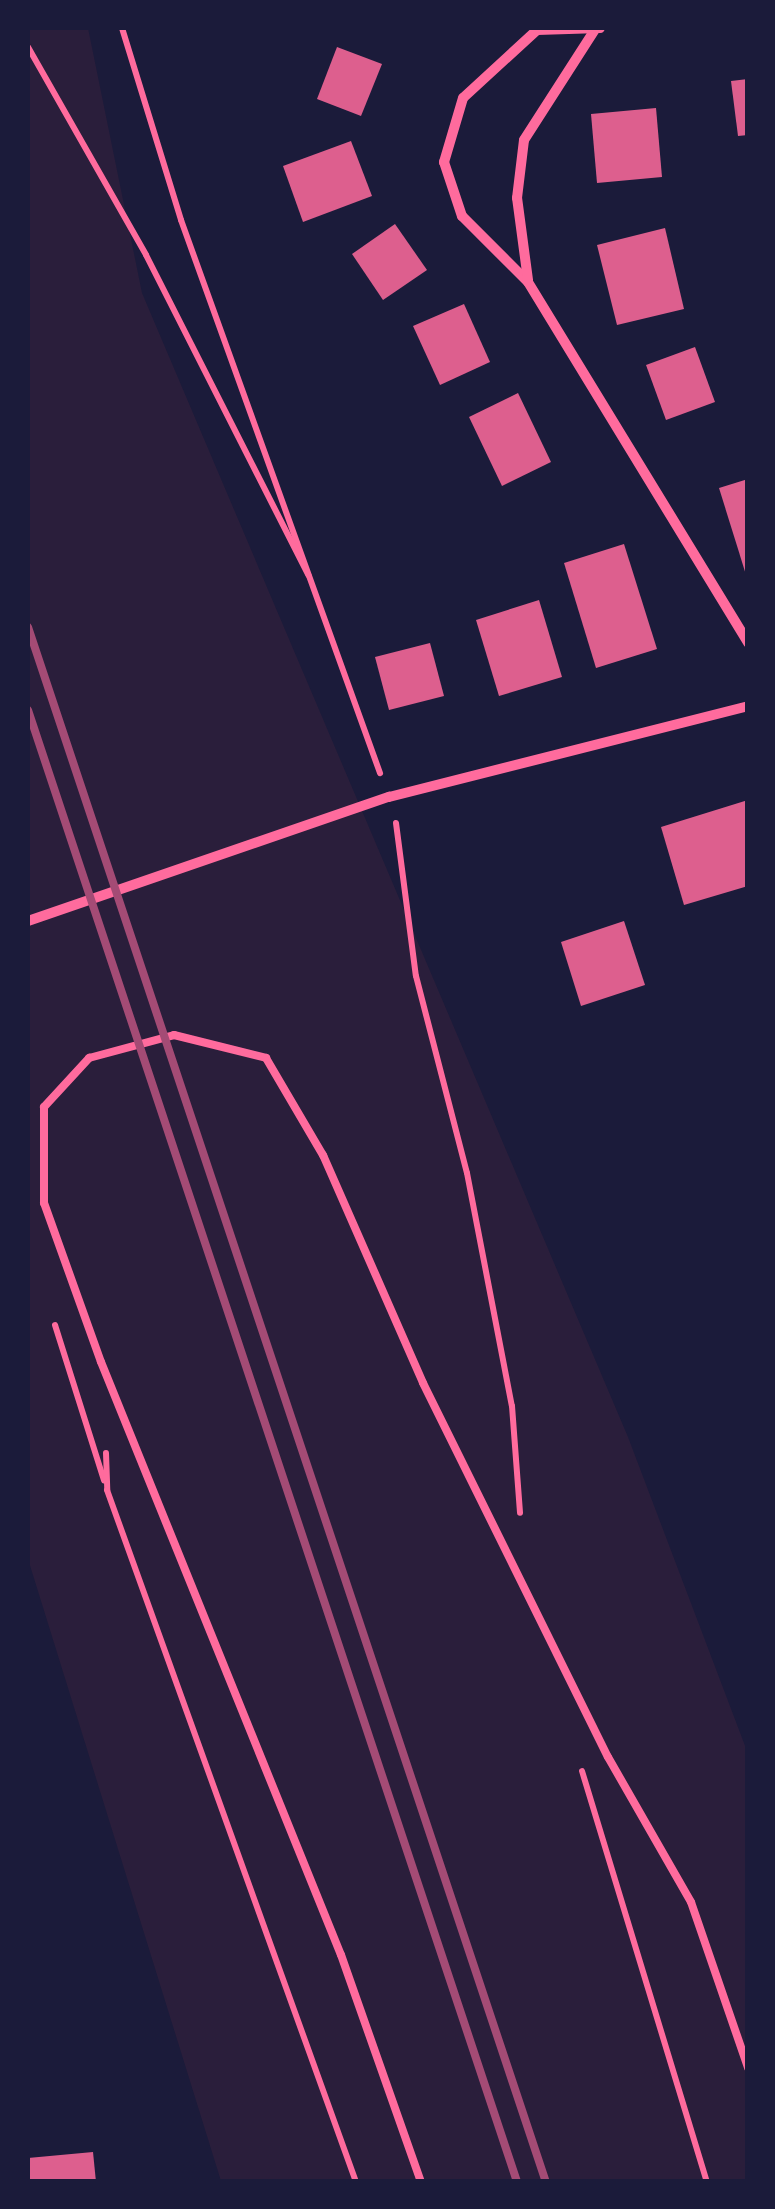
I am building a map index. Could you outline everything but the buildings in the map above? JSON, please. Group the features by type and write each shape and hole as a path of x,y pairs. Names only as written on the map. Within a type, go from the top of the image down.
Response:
{"street":[{"path":"528,282 517,198 524,140 598,28"},
{"path":"598,28 536,30 464,98 444,162 462,216 528,282 748,643"},
{"path":"28,921 389,797 748,706"}],"lane":[{"path":"421,2182 341,1955 101,1362 44,1204 44,1107 89,1058 174,1035 266,1058 323,1155 423,1383 608,1757 691,1902 748,2068"}],"path":[{"path":"122,28 181,220 389,797 405,858 416,976 466,1173 512,1406 521,1532"},
{"path":"28,47 146,255 322,603"},
{"path":"50,1312 108,1490 356,2182"},
{"path":"105,1435 108,1490"},
{"path":"576,1754 707,2182"}],"shaded area":[{"path":"28,28 88,28 142,293 628,1437 747,1751 747,2181 221,2181 28,1559"}],"railway":[{"path":"28,627 546,2182"},
{"path":"28,710 517,2182"}]}
